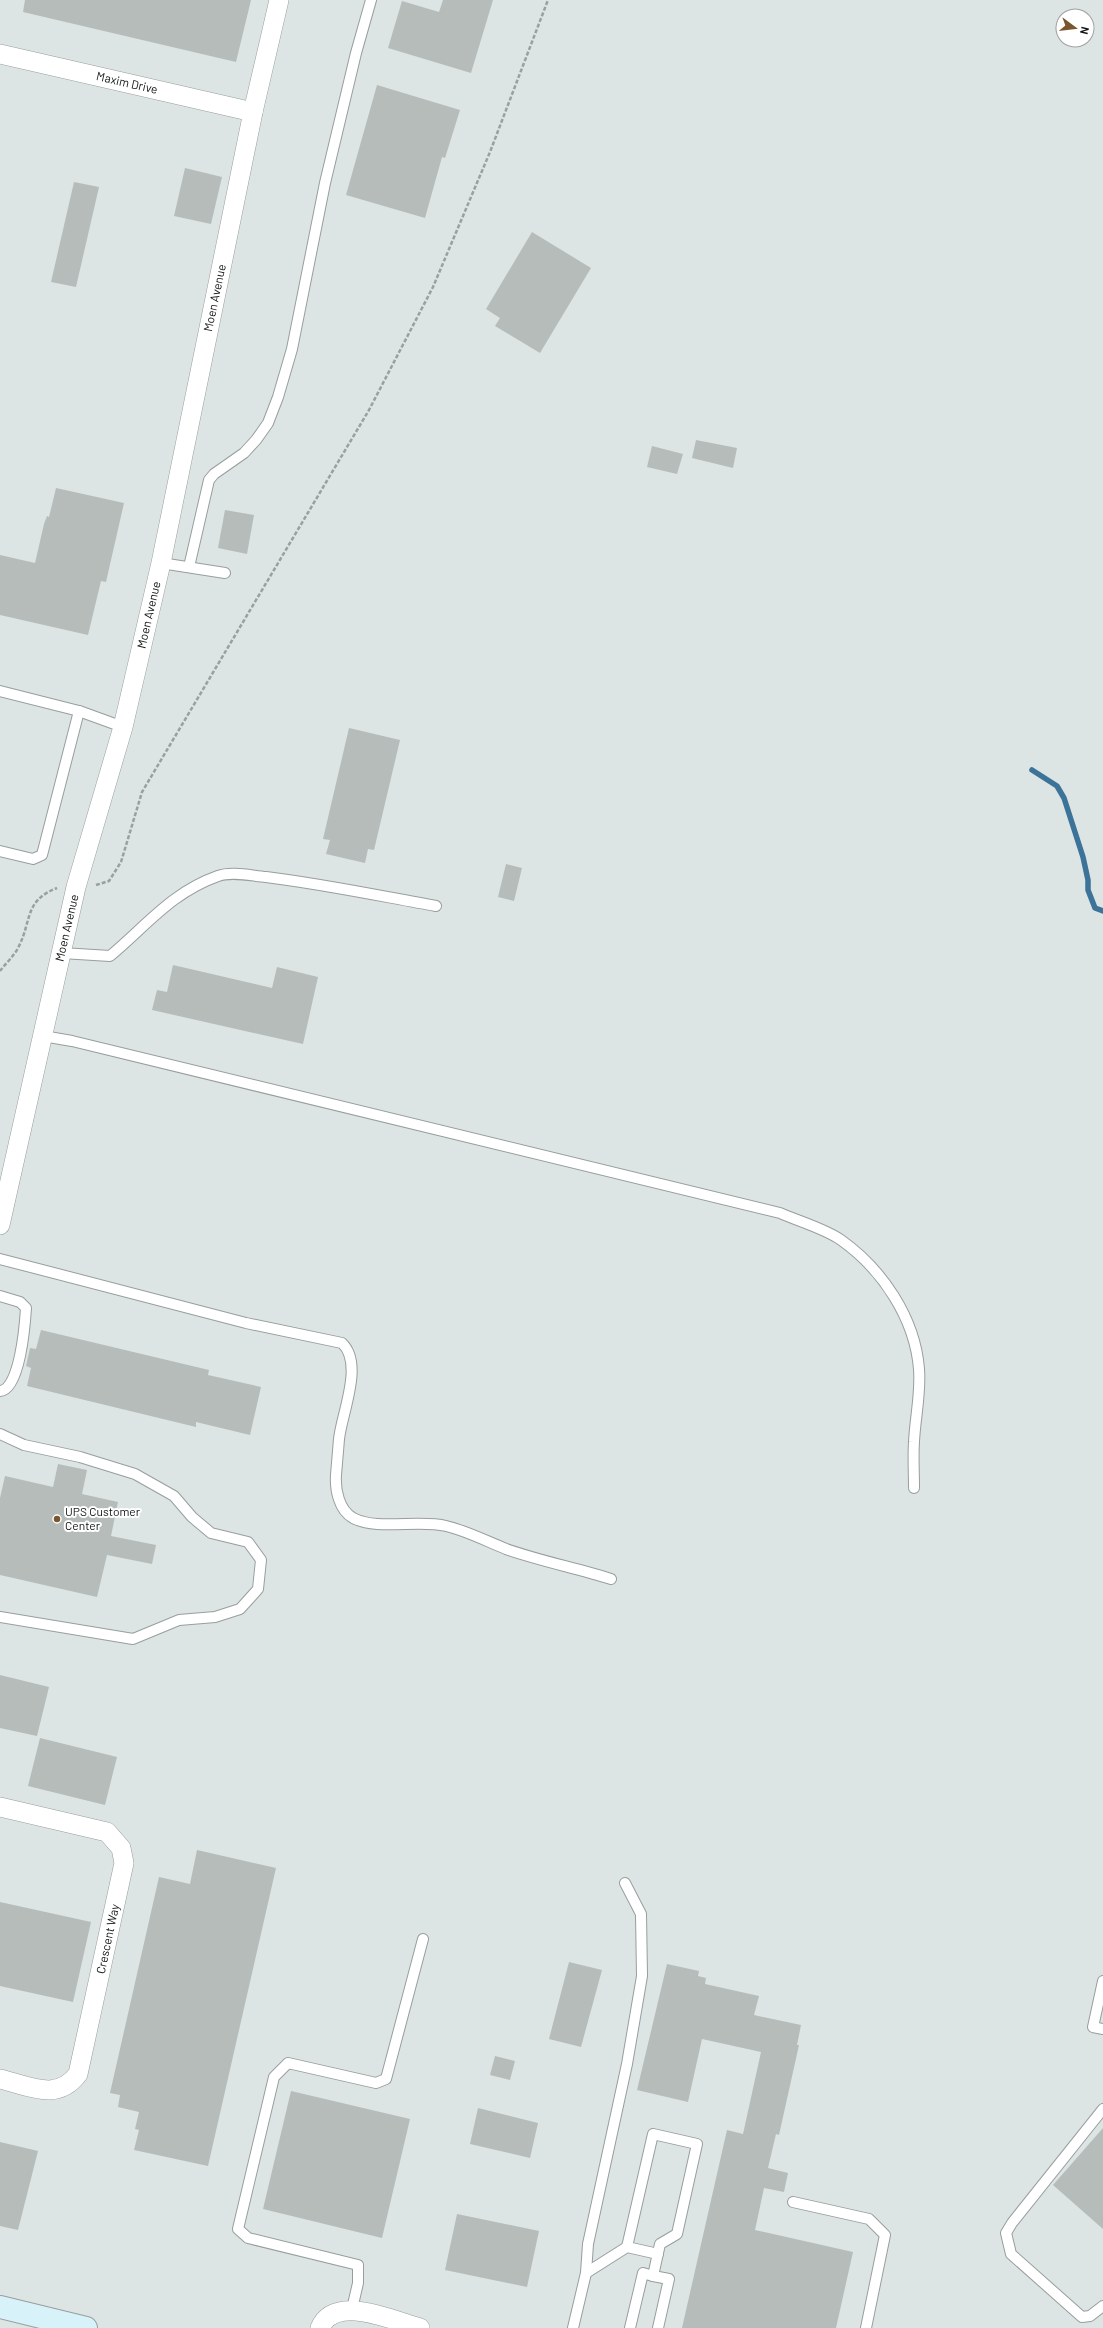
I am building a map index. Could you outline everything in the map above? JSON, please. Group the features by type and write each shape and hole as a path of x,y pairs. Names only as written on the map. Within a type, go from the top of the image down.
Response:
{"main road":[{"path":"0,2307 86,2328"}],"street":[{"name":"Moen Avenue","path":"0,1225 76,887 123,727 161,563 253,112 279,0"},
{"name":"Maxim Drive","path":"0,54 253,112"},
{"name":"Crescent Way","path":"0,1807 107,1832 121,1848 124,1863 78,2074 70,2085 52,2091 0,2079"},
{"path":"320,2328 322,2322 335,2312 352,2309 420,2328"}],"lane":[{"path":"189,567 209,480 214,474 244,453 256,440 268,423 278,397 292,349 326,176 371,0"},
{"path":"161,563 224,573"},
{"path":"0,691 79,711 123,727"},
{"path":"0,851 33,859 42,855 79,711"},
{"path":"62,953 110,956 168,902 191,888 220,875 242,874 307,882 436,906"},
{"path":"43,1036 780,1213 840,1239 875,1269 903,1313 912,1336 919,1369 914,1442 914,1488"},
{"path":"0,1259 246,1323 342,1343 348,1348 352,1359 352,1376 339,1438 336,1481 338,1494 344,1509 352,1517 362,1522 430,1523 446,1526 506,1549 610,1579"},
{"path":"0,1296 20,1302 26,1308 25,1328 16,1372 7,1388 0,1391"},
{"path":"0,1434 24,1445 80,1457 135,1474 174,1496 192,1517 211,1532 248,1542 261,1560 258,1589 240,1609 215,1617 179,1620 133,1639 0,1617"},
{"path":"573,2328 586,2273 588,2244 627,2064 642,1976 641,1914 625,1883"},
{"path":"352,2309 358,2283 358,2266 248,2238 238,2229 274,2077 288,2063 376,2083 386,2079 423,1939"},
{"path":"1103,1981 1093,2027 1103,2029"},
{"path":"1103,2109 1012,2223 1006,2233 1011,2254 1082,2317 1090,2316 1103,2306"},
{"path":"586,2273 627,2247 653,2134 697,2144 677,2234 660,2244 658,2254 648,2274 630,2328"},
{"path":"794,2202 869,2219 885,2235 866,2328"},
{"path":"627,2247 658,2254"},
{"path":"648,2274 669,2279 658,2328"}],"path":[{"path":"0,971 19,946 30,912 43,894 60,887 93,886 108,881 121,862 142,792 368,410 433,287 490,152 548,0"}],"building":[{"path":"25,0 251,0 236,62 23,12"},
{"path":"443,0 493,0 471,73 388,48 402,1 439,12"},
{"path":"377,85 460,110 445,158 442,157 425,218 346,195"},
{"path":"185,168 222,177 211,224 174,216"},
{"path":"74,182 99,187 76,287 51,282"},
{"path":"532,232 591,268 540,353 495,326 500,318 486,309"},
{"path":"696,440 737,448 733,468 692,458"},
{"path":"652,446 683,454 677,474 647,467"},
{"path":"56,488 124,503 106,582 101,581 88,635 0,615 0,555 35,563 44,524 47,516 49,517"},
{"path":"225,510 254,515 247,554 218,548"},
{"path":"349,728 400,740 374,850 368,849 365,863 326,854 330,840 323,839"},
{"path":"506,864 522,868 514,901 498,897"},
{"path":"173,965 272,988 277,967 318,977 303,1044 152,1010 157,990 167,992"},
{"path":"41,1330 209,1370 208,1375 261,1387 250,1435 196,1422 196,1427 27,1386 31,1368 26,1366 30,1348 36,1349"},
{"name":"UPS Customer Center","path":"58,1464 87,1470 82,1494 118,1502 111,1536 156,1545 152,1564 107,1555 97,1597 0,1575 0,1498 5,1476 53,1487"},
{"path":"0,1675 49,1687 37,1736 0,1728"},
{"path":"40,1738 117,1757 105,1805 28,1786"},
{"path":"197,1850 276,1868 208,2166 134,2150 139,2130 135,2129 139,2112 118,2107 120,2095 110,2093 159,1877 190,1884"},
{"path":"0,1902 91,1922 73,2002 0,1986"},
{"path":"569,1962 602,1970 581,2047 549,2039"},
{"path":"667,1964 699,1971 698,1976 706,1978 705,1984 759,1996 754,2015 801,2025 797,2045 799,2045 779,2135 776,2134 768,2168 788,2173 784,2192 764,2188 755,2230 853,2252 836,2328 682,2328 727,2130 743,2134 761,2052 702,2039 688,2102 637,2090"},
{"path":"495,2056 515,2061 510,2080 490,2075"},
{"path":"291,2091 410,2119 382,2238 263,2209"},
{"path":"478,2108 538,2123 530,2158 470,2144"},
{"path":"1103,2128 1103,2229 1053,2185"},
{"path":"0,2142 38,2151 18,2230 0,2226"},
{"path":"457,2214 539,2231 527,2287 445,2270"}],"waterway":[{"path":"1032,770 1057,786 1064,798 1083,857 1088,880 1088,890 1095,908 1103,911"}],"place":[{"name":"UPS Customer Center","path":"57,1519"}]}
